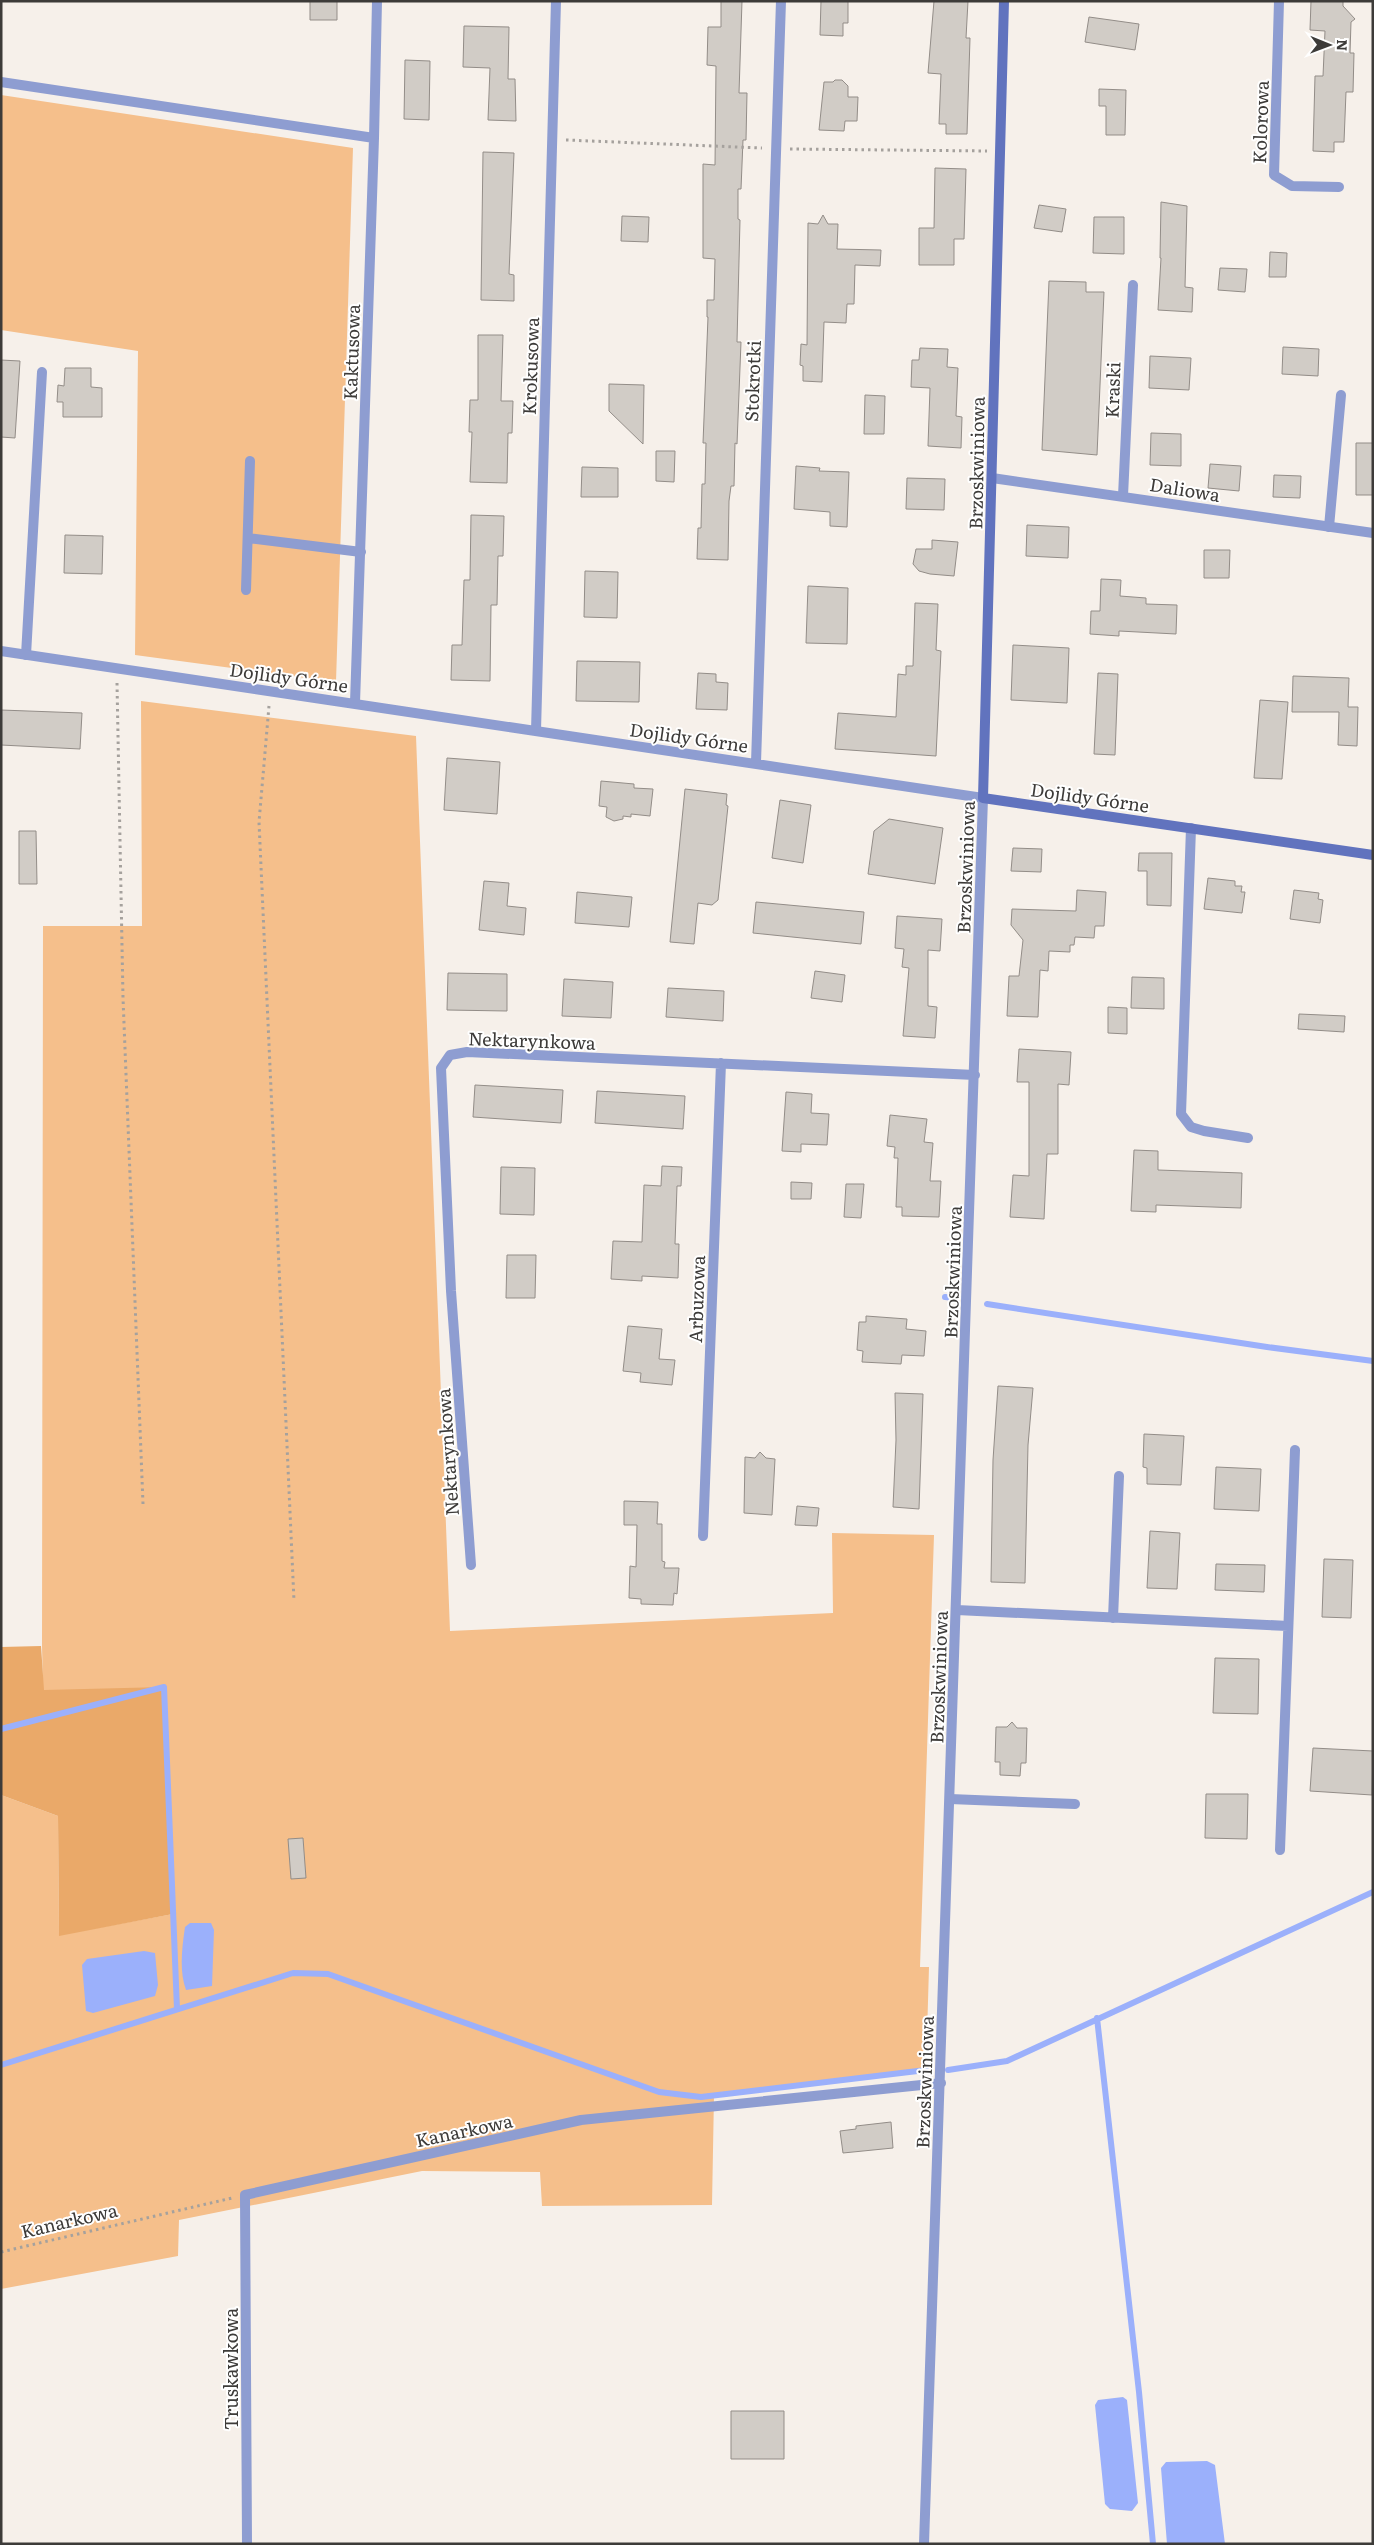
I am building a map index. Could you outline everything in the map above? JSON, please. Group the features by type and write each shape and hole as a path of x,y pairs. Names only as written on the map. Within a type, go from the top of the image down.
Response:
{"street":[{"name":"Kaktusowa","path":"355,703 377,1"},
{"name":"Krokusowa","path":"536,731 556,1"},
{"name":"Stokrotki","path":"756,763 781,1"},
{"name":"Brzoskwiniowa","path":"924,2544 975,1075 1004,1"},
{"name":"Kolorowa","path":"1279,1 1274,175 1292,186 1340,187"},
{"path":"1,82 374,138"},
{"name":"Kraski","path":"1123,496 1132,285"},
{"path":"26,654 42,372"},
{"path":"1329,527 1341,395"},
{"path":"246,590 250,461"},
{"name":"Daliowa","path":"992,478 1373,533"},
{"path":"248,538 361,552"},
{"name":"Dojlidy Górne","path":"1,651 1373,855"},
{"path":"1191,828 1181,1114 1191,1127 1204,1132 1248,1138"},
{"name":"Nektarynkowa","path":"471,1565 451,1291 441,1068 450,1055 467,1052 975,1075"},
{"name":"Arbuzowa","path":"703,1536 721,1063"},
{"path":"1280,1850 1295,1450"},
{"path":"1113,1618 1119,1476"},
{"path":"957,1610 1288,1626"},
{"path":"950,1799 1075,1804"},
{"name":"Kanarkowa","path":"245,2195 581,2120 941,2083"},
{"name":"Truskawkowa","path":"245,2195 247,2544"}],"path":[{"path":"116,668 124,998 143,1504"},
{"path":"270,690 259,822 294,1601"},
{"name":"Kanarkowa","path":"1,2252 245,2195"}],"shaded area":[{"path":"1,95 353,148 336,682 135,655 138,351 1,330"},
{"path":"141,701 416,736 450,1631 833,1613 832,1533 934,1535 920,1967 929,1967 926,2070 714,2095 712,2205 542,2206 540,2172 422,2171 179,2220 178,2256 1,2289 1,1795 58,1816 59,1935 173,1914 43,1690 43,926 142,926"},
{"path":"41,1646 44,1690 164,1687 173,1914 59,1936 58,1816 1,1795 1,1647"}],"water":[{"path":"190,1923 211,1923 214,1930 212,1986 186,1990 182,1975 182,1951 185,1927"},
{"path":"144,1951 155,1953 158,1985 155,1996 93,2013 86,2011 82,1965 87,1959"},
{"path":"1123,2397 1127,2400 1138,2503 1132,2511 1110,2509 1105,2504 1095,2405 1098,2400"},
{"path":"1207,2461 1215,2465 1225,2544 1167,2544 1161,2468 1166,2462"}],"building":[{"path":"310,1 337,1 337,20 310,20"},
{"path":"721,1 742,1 739,93 747,93 746,140 743,140 741,189 738,189 738,219 740,220 737,342 741,342 734,486 731,486 729,501 728,560 697,559 698,528 701,528 702,484 705,484 706,443 703,443 707,300 714,300 715,259 703,258 703,164 715,165 716,66 707,65 708,27 721,27"},
{"path":"821,1 848,1 848,23 843,23 843,36 820,35"},
{"path":"934,1 968,1 966,38 970,38 967,134 946,134 946,124 939,124 941,74 928,73"},
{"path":"1311,1 1343,1 1343,6 1355,19 1351,22 1350,53 1354,53 1353,92 1346,92 1344,142 1334,142 1334,152 1313,151 1315,76 1323,76 1325,31 1310,30"},
{"path":"1089,17 1139,24 1135,50 1085,42"},
{"path":"464,26 509,27 508,79 515,79 516,121 488,120 490,68 463,67"},
{"path":"405,60 430,61 429,120 404,119"},
{"path":"835,80 842,80 848,86 848,97 858,97 857,121 845,121 844,131 819,130 824,82 833,82"},
{"path":"1099,89 1126,90 1125,135 1106,135 1106,106 1099,106"},
{"path":"483,152 514,153 509,274 514,275 514,301 481,300"},
{"path":"935,168 966,169 964,239 954,239 954,265 919,265 919,228 934,228"},
{"path":"1161,202 1187,206 1185,287 1193,288 1192,312 1158,310 1161,258"},
{"path":"1039,205 1066,209 1062,232 1034,228"},
{"path":"823,215 828,224 838,224 837,249 881,250 880,266 855,265 854,304 847,304 846,323 824,322 822,382 803,381 803,366 800,365 801,344 807,345 808,223 818,224"},
{"path":"622,216 649,217 648,242 621,241"},
{"path":"1094,217 1124,217 1124,254 1093,253"},
{"path":"1270,252 1287,253 1286,277 1269,277"},
{"path":"1220,268 1247,269 1245,292 1218,290"},
{"path":"1049,281 1086,282 1086,292 1104,292 1097,455 1042,450"},
{"path":"478,335 503,335 501,401 513,401 512,433 508,433 507,483 470,482 472,432 469,432 470,400 478,400"},
{"path":"1283,347 1319,349 1318,376 1282,374"},
{"path":"920,348 948,349 947,367 958,368 956,416 962,417 961,448 928,446 930,388 911,387 912,360 919,360"},
{"path":"1150,356 1191,358 1189,390 1149,388"},
{"path":"1,360 20,361 15,438 1,437"},
{"path":"65,368 91,368 91,387 102,388 102,417 63,417 63,402 57,402 58,385 64,386"},
{"path":"609,384 644,385 643,444 609,411"},
{"path":"865,395 885,396 884,434 864,434"},
{"path":"1151,433 1181,434 1181,466 1150,465"},
{"path":"1356,443 1373,443 1373,495 1356,495"},
{"path":"656,451 675,451 674,482 656,481"},
{"path":"1210,464 1241,466 1239,491 1208,488"},
{"path":"796,466 820,468 819,471 849,472 847,527 830,526 830,512 794,509"},
{"path":"582,467 618,468 618,497 581,497"},
{"path":"1274,475 1301,476 1300,498 1273,497"},
{"path":"907,478 945,479 944,510 906,509"},
{"path":"471,515 504,516 503,556 498,556 497,605 491,605 490,681 451,680 452,645 462,645 464,580 470,580"},
{"path":"1027,525 1069,527 1068,558 1026,556"},
{"path":"65,535 103,536 102,574 64,573"},
{"path":"932,540 958,542 954,576 919,571 913,564 916,549 932,549"},
{"path":"1204,550 1230,550 1229,578 1204,578"},
{"path":"585,571 618,572 617,618 584,617"},
{"path":"1101,579 1121,580 1120,596 1146,598 1146,604 1177,605 1176,634 1119,631 1119,636 1090,634 1091,611 1100,611"},
{"path":"808,586 848,588 847,644 806,643"},
{"path":"915,603 938,604 936,650 941,651 936,756 835,749 838,713 896,717 898,674 906,675 906,666 913,666"},
{"path":"1013,645 1069,648 1067,703 1011,700"},
{"path":"577,661 640,662 639,702 576,701"},
{"path":"698,673 716,674 716,682 728,683 727,710 696,709"},
{"path":"1098,673 1118,674 1115,755 1094,754"},
{"path":"1293,676 1349,678 1348,707 1358,707 1357,746 1338,745 1339,712 1292,712"},
{"path":"1260,700 1288,702 1282,779 1254,778"},
{"path":"1,710 82,713 80,749 1,745"},
{"path":"447,758 500,762 497,814 444,810"},
{"path":"601,781 634,784 634,788 653,789 650,816 631,814 631,817 623,816 623,819 614,821 606,817 607,807 599,806"},
{"path":"685,789 727,794 726,805 728,806 718,900 712,905 698,903 694,944 670,942"},
{"path":"780,800 811,805 803,863 772,858"},
{"path":"889,819 943,828 935,884 868,874 874,831"},
{"path":"19,831 36,831 37,884 19,884"},
{"path":"1013,848 1042,849 1041,872 1011,871"},
{"path":"1139,853 1172,853 1171,906 1147,905 1147,871 1138,871"},
{"path":"1208,878 1235,881 1235,886 1242,886 1241,892 1245,892 1242,913 1204,909"},
{"path":"484,881 509,883 507,906 526,908 524,935 479,930"},
{"path":"1077,890 1106,892 1104,926 1095,926 1094,938 1075,937 1074,945 1070,945 1070,952 1049,951 1048,971 1040,970 1038,1017 1007,1016 1009,976 1019,976 1023,940 1011,925 1012,909 1076,911"},
{"path":"1294,890 1319,893 1318,899 1323,900 1320,923 1290,919"},
{"path":"577,892 632,897 629,927 575,923"},
{"path":"756,902 864,912 861,944 753,933"},
{"path":"897,916 942,919 940,951 928,950 928,1006 937,1007 935,1038 903,1036 909,968 902,967 904,949 895,948"},
{"path":"815,971 845,975 842,1002 811,998"},
{"path":"448,973 507,974 507,1011 447,1010"},
{"path":"1132,977 1164,978 1164,1009 1131,1008"},
{"path":"564,979 613,982 611,1018 562,1016"},
{"path":"668,988 724,991 723,1021 666,1017"},
{"path":"1108,1007 1127,1008 1127,1034 1108,1033"},
{"path":"1299,1014 1345,1016 1344,1032 1298,1029"},
{"path":"1019,1049 1071,1052 1069,1085 1058,1084 1058,1154 1047,1154 1044,1219 1010,1217 1013,1175 1029,1176 1029,1082 1017,1082"},
{"path":"475,1085 563,1090 561,1123 473,1117"},
{"path":"597,1091 685,1096 683,1129 595,1123"},
{"path":"786,1092 812,1094 811,1113 829,1114 827,1145 801,1144 801,1152 782,1151"},
{"path":"890,1115 927,1119 924,1142 933,1143 930,1181 941,1181 939,1217 902,1216 902,1207 896,1207 898,1158 894,1158 895,1147 887,1146"},
{"path":"1134,1150 1158,1151 1158,1170 1242,1173 1241,1208 1156,1205 1156,1212 1131,1211"},
{"path":"662,1166 682,1167 681,1186 677,1186 675,1244 679,1244 678,1278 642,1276 642,1281 611,1279 613,1241 642,1242 644,1185 661,1186"},
{"path":"501,1167 535,1168 534,1215 500,1214"},
{"path":"791,1182 812,1183 811,1199 791,1199"},
{"path":"846,1184 864,1184 861,1218 844,1217"},
{"path":"507,1255 536,1255 535,1298 506,1298"},
{"path":"866,1316 907,1319 906,1329 926,1331 924,1356 902,1355 901,1364 862,1362 863,1351 857,1350 859,1322 866,1322"},
{"path":"628,1326 662,1329 659,1359 675,1360 672,1385 640,1382 641,1373 623,1371"},
{"path":"998,1386 1033,1388 1028,1445 1025,1583 991,1582 993,1460"},
{"path":"895,1393 923,1394 919,1509 893,1507 896,1440"},
{"path":"1144,1434 1184,1436 1181,1485 1147,1484 1147,1468 1143,1467"},
{"path":"760,1452 766,1458 775,1459 772,1515 744,1513 745,1457 755,1458"},
{"path":"1216,1467 1261,1469 1259,1511 1214,1509"},
{"path":"624,1501 658,1502 657,1524 662,1524 662,1561 665,1562 664,1568 679,1568 677,1594 674,1593 673,1605 641,1604 641,1599 629,1598 630,1566 636,1567 637,1525 624,1525"},
{"path":"797,1506 819,1508 817,1526 795,1525"},
{"path":"1150,1531 1180,1533 1177,1589 1147,1588"},
{"path":"1324,1559 1353,1560 1351,1618 1322,1617"},
{"path":"1216,1564 1265,1565 1264,1592 1215,1590"},
{"path":"1215,1658 1259,1659 1258,1714 1213,1713"},
{"path":"1012,1722 1017,1728 1027,1728 1026,1763 1021,1763 1020,1776 1000,1775 1000,1762 995,1762 996,1727 1007,1727"},
{"path":"1313,1748 1373,1751 1372,1795 1310,1791"},
{"path":"1206,1794 1248,1794 1247,1839 1205,1838"},
{"path":"303,1838 306,1878 291,1879 288,1839"},
{"path":"891,2122 893,2148 843,2153 840,2131 856,2129 856,2126"},
{"path":"731,2411 784,2411 784,2459 731,2459"}],"waterway":[{"path":"945,1297 954,1298"},
{"path":"987,1304 1267,1347 1373,1361"},
{"path":"1,1729 164,1687 177,2009"},
{"path":"948,2070 1007,2061 1373,1892"},
{"path":"1,2065 293,1973 328,1974 659,2092 701,2097 926,2070"},
{"path":"1097,2018 1139,2392 1153,2544"}]}
